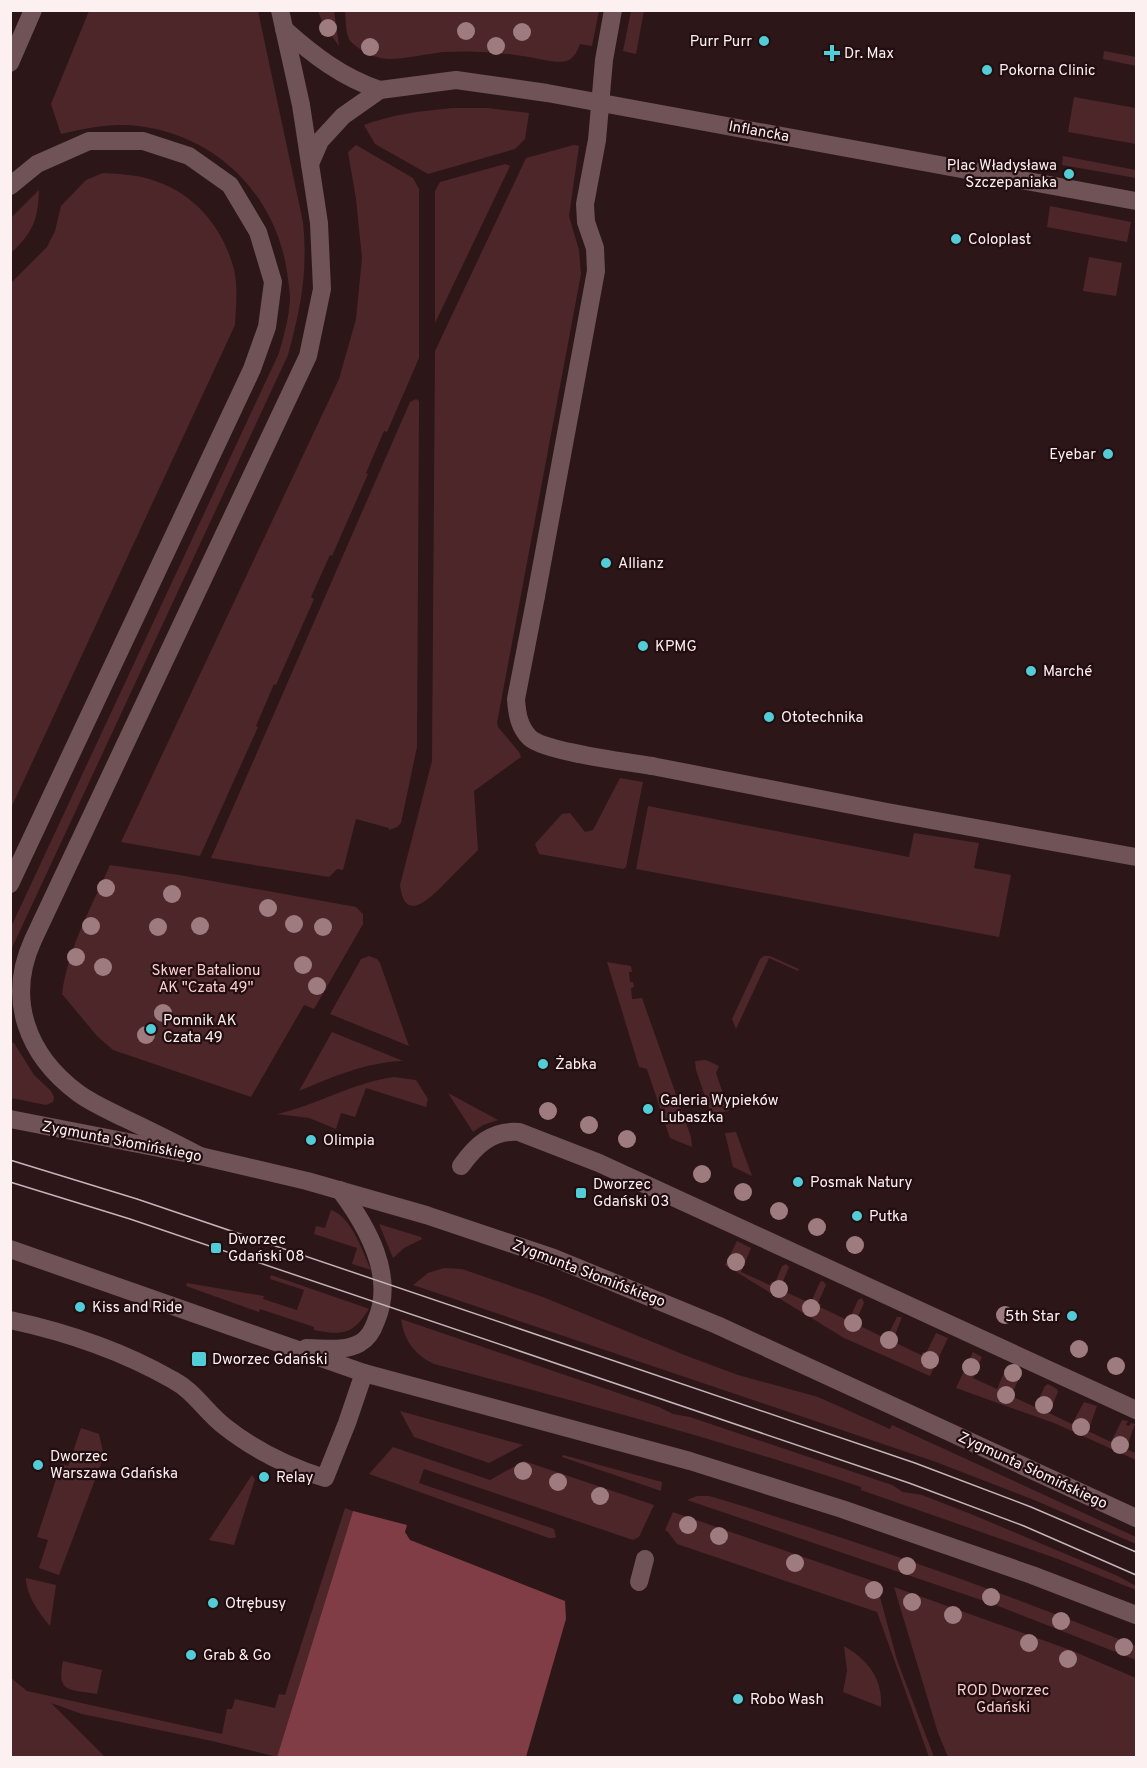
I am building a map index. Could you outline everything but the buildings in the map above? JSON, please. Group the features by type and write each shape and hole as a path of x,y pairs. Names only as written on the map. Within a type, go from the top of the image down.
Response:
{"main road":[{"path":"10,63 33,10"},
{"path":"200,1156 99,1105 78,1093 60,1077 42,1057 25,1023 20,999 20,983 27,953 308,356 322,289 319,222 301,105 280,10"},
{"path":"613,10 604,60 597,140 585,204 586,222 595,248 596,271 516,699 517,714 522,727 528,736 546,747 1137,857"},
{"path":"284,29 312,54 360,83 380,90"},
{"name":"Inflancka","path":"310,164 320,141 343,116 380,90 456,80 600,102 1137,201"},
{"path":"10,186 37,164 89,141 144,141 189,156 230,185 258,232 273,282 267,327 252,369 10,884"},
{"name":"Zygmunta Słomińskiego","path":"10,1119 200,1156 340,1190 491,1236 617,1283 717,1325 1137,1518"},
{"path":"461,1166 479,1143 506,1131 519,1132 598,1163 1137,1410"},
{"path":"289,1348 345,1348 360,1344 369,1336 377,1319 383,1295 380,1268 366,1230 340,1190"},
{"path":"10,1250 364,1373 733,1474 892,1526 1137,1615"},
{"path":"10,1320 108,1349 175,1380 199,1400 222,1425 254,1446 296,1469 325,1478 364,1373"},
{"path":"639,1582 645,1559"}],"green space":[{"path":"345,10 599,11 592,46 580,44 574,56 561,62 468,51 395,59 378,57 363,51 351,42 347,31"},
{"path":"89,11 258,11 303,222 304,273 297,321 288,355 11,950 11,927 279,353 289,306 290,292 281,244 270,218 256,194 217,156 193,142 166,132 138,126 109,126 61,134 51,104"},
{"path":"318,11 334,11 339,46 323,24"},
{"path":"631,11 644,11 636,54 623,51"},
{"path":"1104,51 1136,57 1136,66 1103,59"},
{"path":"1074,97 1136,108 1136,144 1068,132"},
{"path":"452,108 487,108 529,113 525,139 515,149 428,174 375,144 364,125 397,116"},
{"path":"356,145 413,178 419,189 419,358 387,432 384,431 332,556 330,555 311,597 314,599 276,685 274,684 256,726 258,727 200,856 121,842 339,379 356,319 362,258 348,152"},
{"path":"574,145 579,146 569,216 579,250 581,274 497,723 521,757 474,791 478,850 430,898 414,906 408,904 403,898 400,885 432,761 435,351 526,158"},
{"path":"1063,156 1136,170 1136,178 1062,165"},
{"path":"505,164 510,166 435,323 435,191 440,182"},
{"path":"103,173 138,176 158,182 185,196 206,216 223,240 234,269 235,325 11,808 11,283 47,247 55,231 61,206 86,180"},
{"path":"39,190 33,225 25,239 11,253 11,218"},
{"path":"1050,206 1131,222 1127,242 1047,227"},
{"path":"1089,257 1122,263 1116,296 1083,291"},
{"path":"416,399 419,401 417,747 401,823 389,830 389,828 356,819 343,870 337,869 329,877 211,858 410,402"},
{"path":"620,778 643,782 626,867 623,869 539,854 535,844 562,814 570,813 585,832 593,830"},
{"path":"648,806 909,857 914,833 979,843 974,868 1011,875 999,937 636,869"},
{"name":"Skwer Batalionu AK \"Czata 49\"","path":"110,865 356,907 363,914 363,924 314,1009 304,1005 251,1097 113,1050 97,1036 62,994 69,960"},
{"path":"369,956 380,963 409,1046 330,1014 361,959"},
{"path":"770,956 799,969 798,971 769,958 736,1029 732,1019 760,959"},
{"path":"607,962 631,966 630,982 633,982 634,987 631,988 632,999 642,998 691,1137 692,1147 670,1138 647,1069 639,1067"},
{"path":"332,1032 403,1061 363,1067 299,1091"},
{"path":"11,1042 14,1043 34,1075 51,1091 54,1097 53,1102 46,1105 11,1098"},
{"path":"706,1060 719,1066 716,1073 729,1111 711,1114 695,1061"},
{"path":"394,1077 416,1080 428,1099 426,1107 366,1088 355,1117 341,1113 336,1129 309,1118 277,1114 364,1084"},
{"path":"448,1093 498,1120 483,1125 473,1132"},
{"path":"736,1132 752,1176 733,1167 725,1133"},
{"path":"331,1210 345,1219 371,1270 352,1264 357,1248 314,1234 316,1226 325,1228"},
{"path":"379,1224 422,1239 404,1248 393,1258"},
{"path":"737,1241 751,1248 741,1272 770,1285 771,1282 775,1283 782,1266 786,1264 789,1267 781,1286 783,1291 808,1302 809,1299 812,1300 820,1282 823,1281 826,1285 818,1303 820,1307 845,1319 850,1318 858,1300 862,1298 864,1303 856,1321 859,1322 858,1325 883,1337 885,1334 888,1335 897,1317 902,1317 894,1338 897,1340 896,1343 921,1355 923,1352 926,1353 936,1333 948,1338 930,1376 844,1338 725,1265"},
{"path":"444,1268 462,1269 543,1297 738,1375 818,1397 890,1429 892,1425 1136,1537 1136,1544 1034,1500 936,1462 413,1285 428,1273"},
{"path":"271,1275 369,1309 358,1324 347,1331 324,1332 186,1286 187,1283 264,1296 263,1299 297,1310 304,1290 270,1279"},
{"path":"401,1319 659,1407 673,1414 690,1417 892,1485 903,1492 922,1495 1118,1576 1136,1586 1136,1590 1058,1559 861,1490 861,1487 649,1422 434,1364 416,1352 408,1341"},
{"path":"973,1352 982,1357 973,1378 997,1389 1009,1366 1021,1374 1011,1396 1035,1407 1048,1384 1058,1392 1049,1413 1072,1424 1084,1402 1097,1406 1088,1431 1111,1442 1122,1420 1128,1421 1126,1425 1129,1426 1131,1423 1135,1424 1126,1449 1136,1453 1136,1460 1054,1423 956,1388"},
{"path":"400,1411 523,1445 489,1463 414,1437"},
{"path":"81,1428 99,1434 104,1456 59,1575 39,1568 48,1540 37,1537 61,1464 68,1466"},
{"path":"393,1447 490,1480 524,1461 654,1505 639,1537 633,1540 424,1469 419,1483 554,1529 556,1537 549,1538 369,1474"},
{"path":"563,1455 662,1482 661,1491 562,1457"},
{"path":"252,1475 255,1479 234,1545 209,1540"},
{"path":"697,1496 709,1496 828,1533 1034,1606 1136,1646 1136,1660 993,1604 687,1500"},
{"path":"345,1508 353,1511 277,1757 82,1714 51,1703 105,1757 11,1757 10,1677 27,1691 222,1734 227,1709 232,1709 235,1699 275,1708 279,1694 285,1695"},
{"path":"673,1512 876,1582 897,1660 934,1757 929,1757 877,1612 677,1544 665,1530"},
{"path":"26,1578 56,1585 50,1626 31,1597"},
{"name":"ROD Dworzec Gdański","path":"894,1587 1073,1651 1136,1678 1136,1757 948,1757 938,1733"},
{"path":"844,1646 853,1651 872,1671 879,1688 881,1707 843,1692 847,1671"},
{"path":"63,1661 102,1670 97,1694 67,1688 62,1679"}],"shaded area":[{"path":"353,1511 407,1525 405,1532 410,1540 565,1601 566,1619 526,1757 277,1757"}],"tram line":[{"path":"10,1160 137,1199 915,1463 1031,1507 1136,1552"},
{"path":"10,1182 130,1219 909,1483 1024,1526 1136,1575"}],"place":[{"name":"Purr Purr","path":"764,41"},
{"name":"Dr. Max","path":"832,53"},
{"name":"Pokorna Clinic","path":"987,70"},
{"name":"Plac Władysława Szczepaniaka","path":"1069,174"},
{"name":"Coloplast","path":"956,239"},
{"name":"Eyebar","path":"1108,454"},
{"name":"Allianz","path":"606,563"},
{"name":"KPMG","path":"643,646"},
{"name":"Marché","path":"1031,671"},
{"name":"Ototechnika","path":"769,717"},
{"name":"Pomnik AK Czata 49","path":"151,1029"},
{"name":"Żabka","path":"543,1064"},
{"name":"Galeria Wypieków Lubaszka","path":"648,1109"},
{"name":"Olimpia","path":"311,1140"},
{"name":"Posmak Natury","path":"798,1182"},
{"name":"Dworzec Gdański 03","path":"581,1193"},
{"name":"Putka","path":"857,1216"},
{"name":"Dworzec Gdański 08","path":"216,1248"},
{"name":"Kiss and Ride","path":"80,1307"},
{"name":"5th Star","path":"1072,1316"},
{"name":"Dworzec Gdański","path":"199,1359"},
{"name":"Dworzec Warszawa Gdańska","path":"38,1465"},
{"name":"Relay","path":"264,1477"},
{"name":"Otrębusy","path":"213,1603"},
{"name":"Grab & Go","path":"191,1655"},
{"name":"Robo Wash","path":"738,1699"}]}
